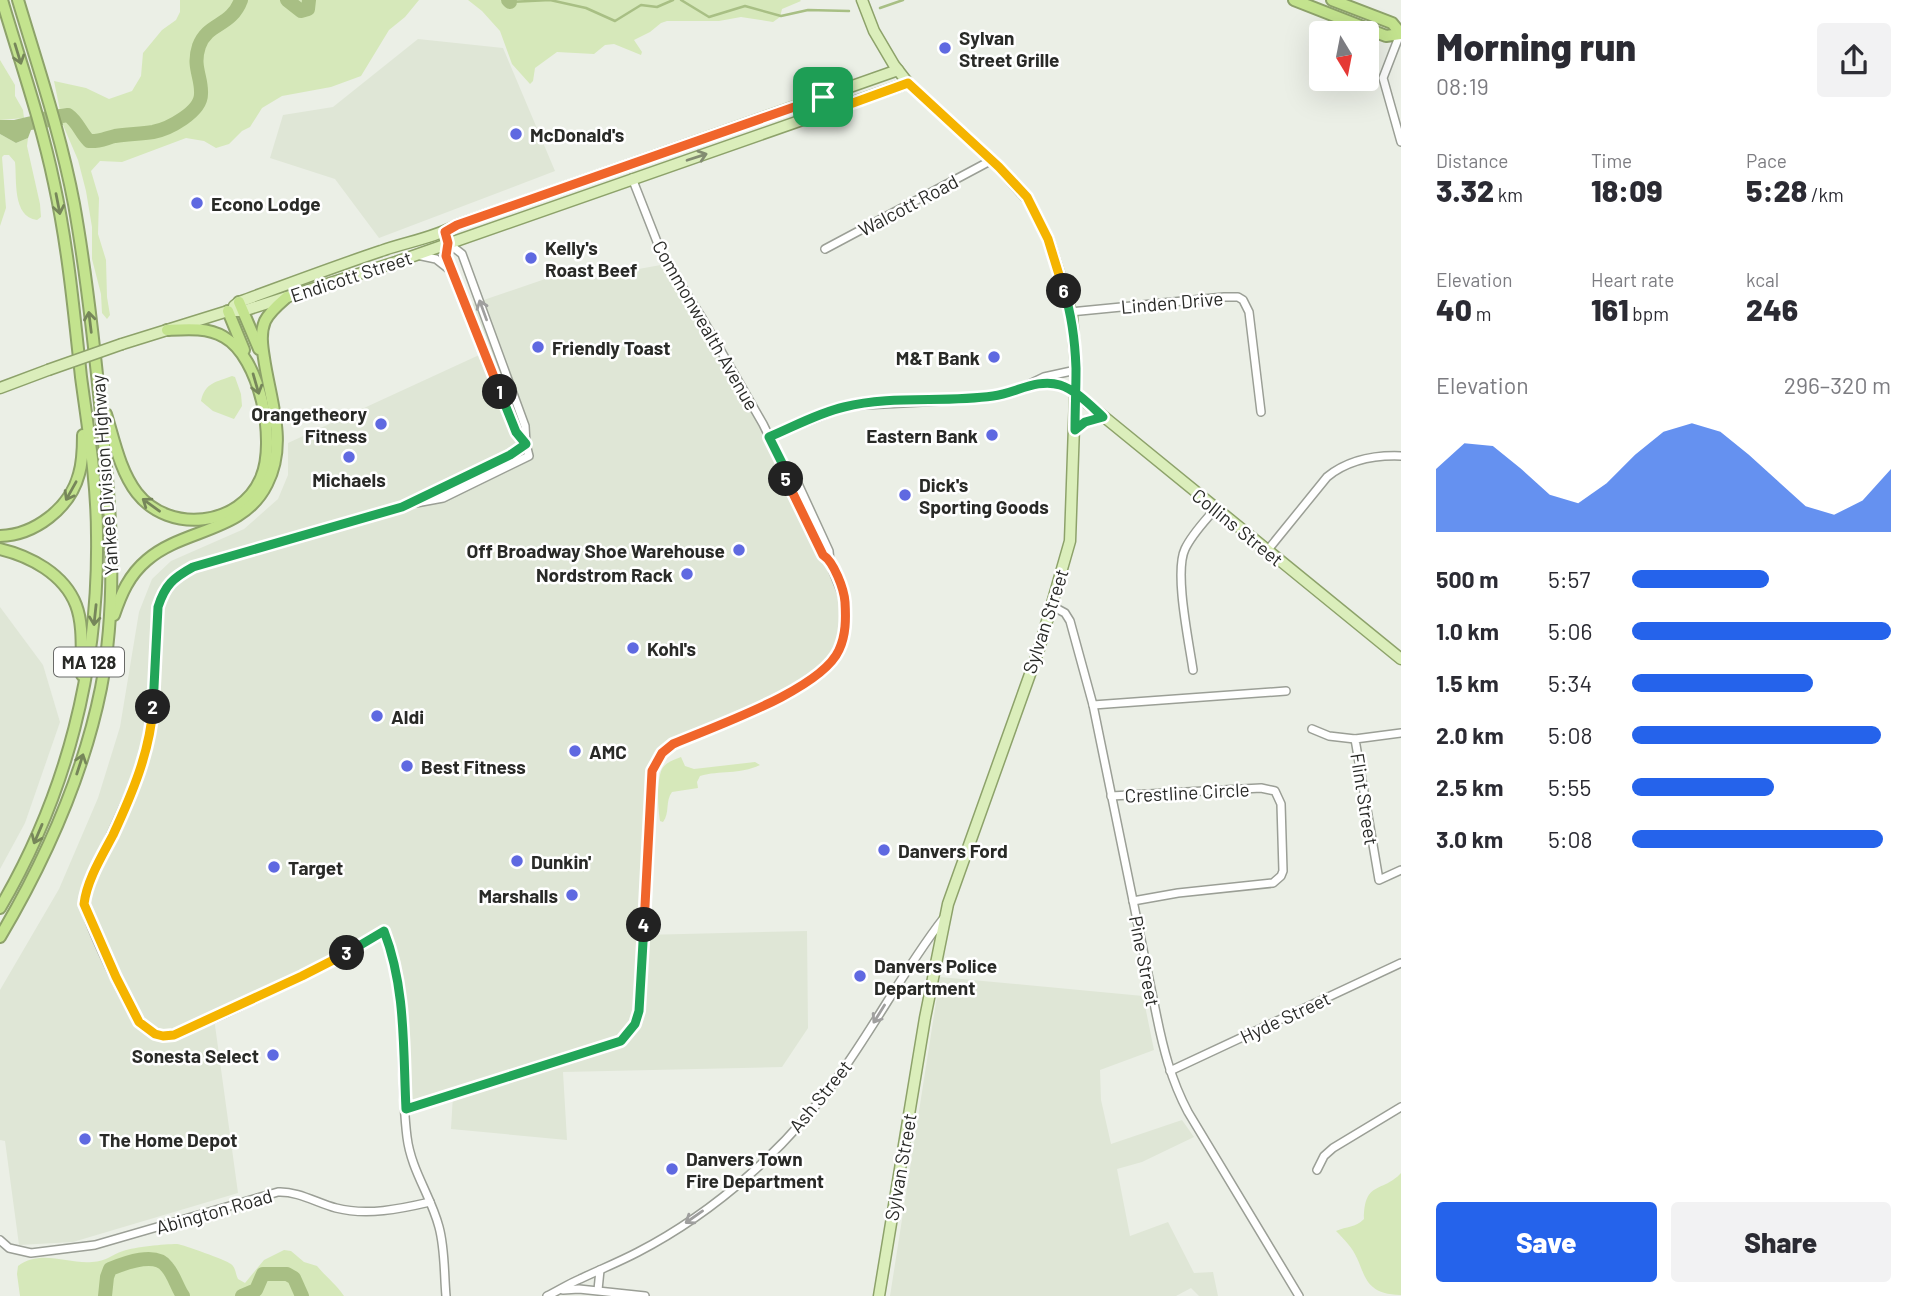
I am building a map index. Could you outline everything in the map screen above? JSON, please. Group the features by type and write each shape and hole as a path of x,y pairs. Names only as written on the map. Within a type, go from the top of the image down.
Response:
{"highway":[{"name":"Yankee Division Highway","path":"0,908 50,808 71,747 82,698 96,601 97,533 65,244 43,137 2,0"},
{"name":"Yankee Division Highway","path":"0,937 46,853 82,762 101,687 112,597 112,541 99,396 77,224 58,133 18,0"},
{"path":"1294,0 1386,36 1400,34 1392,23 1332,0"},
{"path":"108,634 125,586 148,559 232,520 245,512 262,494 273,471 277,440 262,330 271,313 287,297"},
{"path":"241,307 265,364"},
{"path":"99,396 126,476 148,505 170,516 190,520 212,519 224,515 244,501 261,480 268,449 257,386 228,311"},
{"path":"167,330 217,333 232,342 247,358"},
{"path":"0,536 18,533 46,520 72,492 83,458 84,401"},
{"path":"0,549 26,557 44,568 72,598 80,634 82,698"}],"main road":[{"name":"Sylvan Street","path":"862,0 874,31 908,83 1016,184 1038,216 1048,239 1070,312 1076,370 1070,541 1052,606 961,861 944,917 878,1296"},
{"path":"882,76 886,51"},
{"name":"Endicott Street","path":"241,307 374,253 445,232 457,225 898,70"},
{"name":"Endicott Street","path":"0,388 122,344 241,307 287,297 415,255 908,83"},
{"path":"823,97 828,112"},
{"path":"628,166 632,178"},
{"path":"445,232 448,243"},
{"name":"Collins Street","path":"1076,394 1401,659"},
{"path":"1075,430 1085,422 1103,417"}],"street":[{"path":"1400,34 1383,78 1401,142"},
{"name":"Walcott Road","path":"825,249 992,160"},
{"name":"Commonwealth Avenue","path":"406,1109 621,1041 629,1034 639,1011 652,771 662,753 673,744 817,678 839,652 845,634 845,597 829,559 823,555 786,480 785,469 769,437 702,318 666,264 632,178"},
{"path":"446,1296 440,1228 411,1156 406,1109 402,1007 395,964 384,931 302,976 190,1029 163,1036 148,1030 139,1022 84,904 95,870 124,810 146,751 151,731 158,607 169,584 193,567 411,503 443,498 529,456 525,426 462,254 448,243 446,256 516,432 526,444"},
{"path":"415,255 441,261 453,273"},
{"name":"Linden Drive","path":"1070,312 1238,297 1243,300 1249,312 1261,412"},
{"path":"769,437 846,406 982,398 1013,393 1044,377 1076,370"},
{"path":"1035,383 1059,384 1076,394"},
{"path":"411,503 510,455 526,444"},
{"path":"1267,551 1327,477 1338,468 1362,459 1401,456"},
{"path":"1193,670 1181,561 1189,542 1215,509"},
{"name":"Pine Street","path":"1052,606 1065,613 1070,621 1093,705 1170,1071 1188,1112 1299,1296"},
{"path":"1093,705 1286,691"},
{"path":"1312,729 1329,736 1356,739"},
{"name":"Flint Street","path":"1401,733 1356,739 1380,880 1401,870"},
{"name":"Crestline Circle","path":"1111,796 1261,788 1275,791 1281,803 1283,871 1273,883 1178,893 1133,901"},
{"name":"Ash Street","path":"547,1296 671,1233 723,1196 772,1153 811,1112 839,1075 908,967 944,917"},
{"name":"Hyde Street","path":"1170,1071 1401,963"},
{"path":"1317,1170 1324,1156 1333,1148 1401,1107"},
{"name":"Abington Road","path":"0,1240 9,1248 30,1253 71,1250 114,1241 278,1192 292,1192 339,1209 352,1210 388,1210 430,1202"},
{"path":"598,1290 600,1270"},
{"path":"555,1292 598,1290 645,1296"}],"shaded area":[{"path":"180,0 419,0 405,17 389,30 361,76 331,87 282,96 262,108 250,127 229,144 216,148 204,141 186,138 122,162 100,161 91,171 99,198 98,234 106,260 110,315 107,319 102,313 101,294 92,259 92,227 86,191 78,160 63,125 54,81 86,88 109,99 132,91 141,76 143,53 162,30 176,20 180,12"},
{"path":"468,0 801,1 782,9 780,17 773,22 741,17 719,21 661,23 634,40 642,52 641,55 614,44 605,45 594,54 557,52 535,68 530,84 512,64 500,31"},
{"path":"418,39 503,48 555,171 379,238 335,179 270,158 283,115 333,107"},
{"path":"0,60 15,85 15,96 23,110 24,118 0,120"},
{"path":"61,109 63,125 31,130 28,138 16,143 0,134 0,120 14,120"},
{"path":"0,134 16,143 28,138 27,146 40,204 41,217 37,220 23,212 17,196 15,162 9,155 4,155 6,208 0,226"},
{"path":"589,264 595,277 666,264 702,318 785,469 808,523 834,572 846,615 839,651 817,678 661,753 652,771 643,935 807,931 808,1028 782,1067 563,1072 567,1140 451,1129 453,1095 406,1109 404,1032 385,931 214,1018 238,1193 73,1242 19,1245 5,1141 0,1140 0,990 59,889 98,798 120,727 139,612 152,579 171,561 244,529 278,499 288,475 288,443 490,350 472,304"},
{"path":"235,377 241,394 242,406 234,419 213,411 201,401 209,386"},
{"path":"0,607 43,665 60,722 25,823 0,869"},
{"path":"681,757 685,766 694,769 755,762 760,765 745,770 700,776 698,788 672,792 663,822 660,821 658,802 660,774 666,765"},
{"path":"940,977 1143,996 1154,1050 1100,1070 1101,1100 1111,1144 1182,1120 1194,1137 1142,1162 1117,1169 1130,1236 1168,1222 1194,1273 1213,1272 1218,1296 1199,1296 1191,1288 1176,1296 890,1296"},
{"path":"1401,1173 1401,1295 1377,1290 1370,1284 1354,1253 1336,1231 1361,1222 1364,1219 1367,1198 1371,1193"},
{"path":"177,1244 231,1264 238,1279 245,1283 264,1260 284,1250 291,1251 304,1262 317,1266 344,1296 20,1296 18,1266 36,1258 92,1262 128,1250"}],"waterway":[{"path":"43,119 68,115 89,141 153,132 175,123 190,113 200,101 201,88 196,60 203,38 231,15 241,0"},
{"path":"287,0 301,11 308,9 309,0"},
{"path":"510,2 550,0 586,8 615,21 641,5 657,7 673,0"},
{"path":"681,0 709,17 745,6 781,16 808,10 849,11"},
{"path":"880,8 903,0"},
{"path":"105,1296 110,1269 148,1259 162,1262 167,1267 183,1296"},
{"path":"242,1296 256,1290 263,1274 287,1274 294,1278 302,1296"}],"place":[{"name":"Sylvan Street Grille","path":"945,48"},
{"name":"McDonald's","path":"516,134"},
{"name":"Econo Lodge","path":"197,203"},
{"name":"Kelly's Roast Beef","path":"531,258"},
{"name":"Friendly Toast","path":"538,347"},
{"name":"M&T Bank","path":"994,357"},
{"name":"Orangetheory Fitness","path":"381,424"},
{"name":"Eastern Bank","path":"992,435"},
{"name":"Michaels","path":"349,457"},
{"name":"Dick's Sporting Goods","path":"905,495"},
{"name":"Off Broadway Shoe Warehouse","path":"739,550"},
{"name":"Nordstrom Rack","path":"687,574"},
{"name":"Kohl's","path":"633,648"},
{"name":"Aldi","path":"377,716"},
{"name":"AMC","path":"575,751"},
{"name":"Best Fitness","path":"407,766"},
{"name":"Danvers Ford","path":"884,850"},
{"name":"Dunkin'","path":"517,861"},
{"name":"Target","path":"274,867"},
{"name":"Marshalls","path":"572,895"},
{"name":"Danvers Police Department","path":"860,976"},
{"name":"Sonesta Select","path":"273,1055"},
{"name":"The Home Depot","path":"85,1139"},
{"name":"Danvers Town Fire Department","path":"672,1169"}],"route":[{"path":"823,97 457,225 445,232 448,243 446,256 516,432 526,444 510,455 402,507 193,567 177,576 163,592 158,607 151,731 146,751 120,818 95,870 84,904 116,977 139,1022 148,1030 163,1036 190,1029 302,976 384,931 395,964 402,1007 406,1109 621,1041 629,1034 639,1011 652,771 658,758 673,744 817,678 839,652 845,634 845,597 829,559 823,555 786,480 785,469 769,437 846,406 982,398 1013,393 1035,383 1059,384 1068,388 1076,394 1103,417 1085,422 1075,430 1076,394 1076,368 1072,317 1039,217 1016,184 908,83 828,112 823,97"}]}
